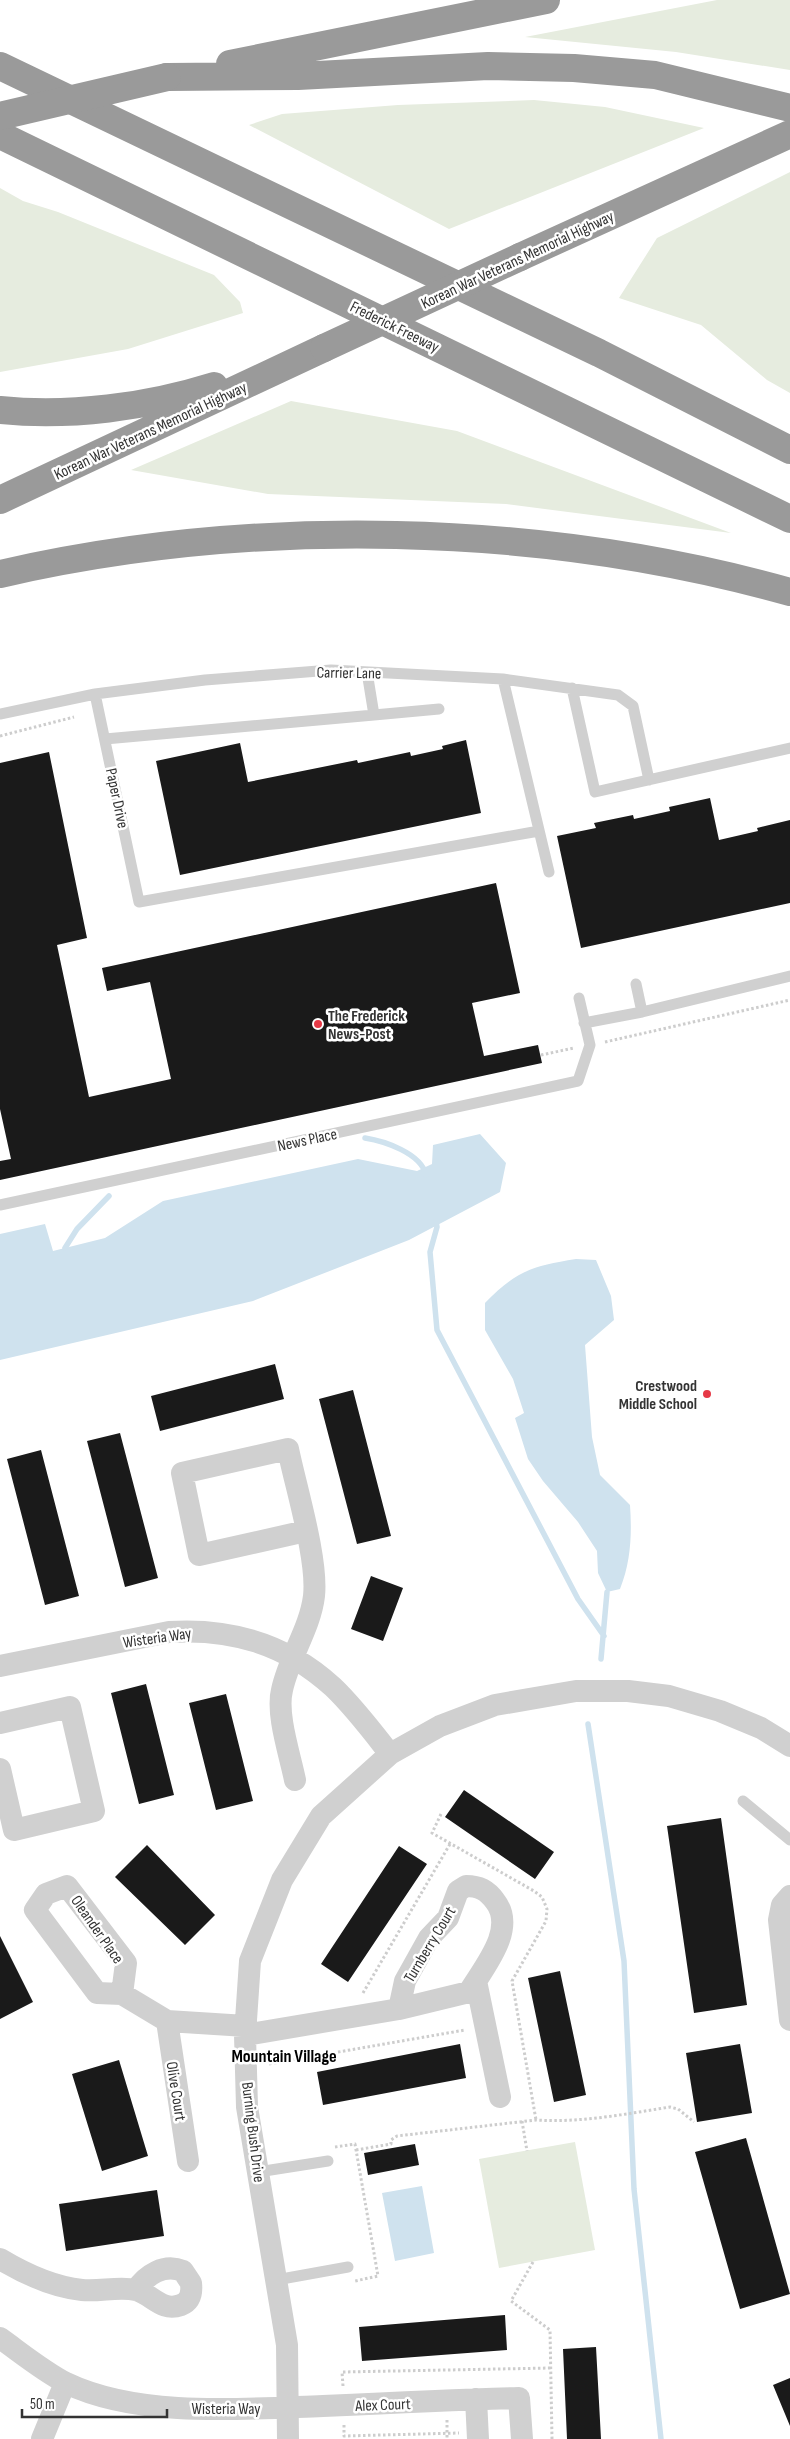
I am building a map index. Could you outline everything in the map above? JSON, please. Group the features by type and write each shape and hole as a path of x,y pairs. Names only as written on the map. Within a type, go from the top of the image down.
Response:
{"highway":[{"path":"0,116 167,77 546,0"},
{"path":"0,66 599,354 790,450"},
{"path":"167,77 298,76 488,66 574,68 655,75 790,108"},
{"name":"Korean War Veterans Memorial Highway","path":"0,500 520,257 790,134"},
{"name":"Frederick Freeway","path":"0,136 46,156 790,519"},
{"path":"0,410 19,412 74,410 140,402 196,392 324,348"},
{"path":"0,574 112,553 209,541 306,535 402,535 539,544 635,556 740,577 790,592"}],"street":[{"path":"295,1780 281,1712 281,1691 292,1657 308,1621 314,1595 306,1531 288,1449 182,1473 200,1555 306,1531"},
{"name":"Wisteria Way","path":"0,1666 169,1632 196,1630 236,1636 272,1646 292,1657 332,1686 390,1754"},
{"name":"Burning Bush Drive","path":"288,2439 287,2345 247,2107 246,2031 250,1961 282,1880 321,1816 390,1754 440,1726 495,1705 576,1691 628,1691 669,1696 720,1711 761,1728 790,1746"},
{"path":"0,1723 70,1707 94,1811 14,1830 0,1769"},
{"name":"Oleander Place","path":"122,1994 126,1963 68,1886 46,1894 35,1910 97,1993 122,1994 167,2021 246,2031"},
{"name":"Turnberry Court","path":"246,2031 399,2010 469,1992 499,1940 503,1926 503,1915 491,1895 477,1886 466,1886 458,1891 448,1918 429,1938 405,1981 399,2010"},
{"path":"790,1896 782,1905 779,1920 790,2020"},
{"path":"476,1981 500,2097"},
{"name":"Olive Court","path":"167,2021 188,2161"},
{"path":"0,2259 28,2276 81,2290 136,2290"},
{"name":"Wisteria Way","path":"0,2338 65,2382 102,2395 141,2405 179,2408 289,2407"},
{"path":"42,2439 65,2382"},
{"name":"Alex Court","path":"289,2407 519,2398 522,2439"},
{"path":"476,2400 477,2436"}],"lane":[{"name":"Carrier Lane","path":"0,714 95,694 205,680 332,670 503,679 618,695 633,706 649,780"},
{"path":"367,672 374,715"},
{"path":"503,679 549,872"},
{"path":"572,688 595,792 790,748"},
{"name":"Paper Drive","path":"95,694 139,902 539,831"},
{"path":"105,739 439,709"},
{"path":"584,1023 642,1012 790,976"},
{"path":"636,984 642,1012"},
{"path":"579,998 590,1045"},
{"name":"News Place","path":"0,1205 578,1081 590,1045"},
{"path":"744,1801 790,1840"},
{"path":"258,2172 328,2161"},
{"path":"276,2280 348,2266"}],"path":[{"path":"0,736 74,717"},
{"path":"541,1056 790,1000"},
{"path":"362,1995 450,1844"},
{"path":"269,2064 485,2027"},
{"path":"356,2150 391,2144 391,2140 397,2136 522,2121 556,2121 670,2107 678,2109 694,2122"},
{"path":"522,2121 527,2151"},
{"path":"328,2149 355,2144 378,2276 352,2281"},
{"path":"533,2262 511,2301 550,2330 552,2439"},
{"path":"343,2390 342,2372 551,2368"},
{"path":"343,2418 344,2436 477,2436"}],"shaded area":[{"path":"717,0 790,0 790,70 676,52 525,37"},
{"path":"534,100 605,107 704,128 449,229 249,125 282,114 398,105"},
{"path":"790,172 790,393 767,380 701,325 619,298 657,238"},
{"path":"0,188 23,201 58,212 214,275 240,302 243,313 128,349 0,372"},
{"path":"291,401 457,431 731,533 506,504 268,494 131,470"},
{"path":"575,2142 595,2250 499,2268 479,2159"}],"water":[{"path":"480,1134 506,1163 500,1192 409,1240 253,1301 0,1360 0,1234 45,1224 53,1251 105,1238 163,1201 358,1159 417,1171 432,1164 433,1145"},
{"path":"576,1259 596,1260 611,1296 614,1320 585,1345 592,1437 600,1475 630,1505 631,1537 624,1579 620,1589 607,1592 598,1573 597,1551 578,1522 543,1481 528,1459 515,1418 524,1413 513,1379 485,1330 485,1303 506,1284 536,1268"},
{"path":"422,2186 434,2253 395,2261 382,2193"}],"building":[{"path":"466,740 481,813 180,875 156,761 240,743 248,782 357,760 358,763 410,752 411,756 443,749 442,746"},
{"name":"The Frederick News-Post","path":"49,752 87,938 57,945 89,1097 171,1079 150,982 107,991 102,968 496,883 520,993 472,1003 484,1056 538,1045 542,1063 0,1180 0,1161 11,1159 0,1109 0,763"},
{"path":"710,798 719,840 758,831 757,828 790,820 790,903 581,948 557,836 596,828 594,823 633,815 634,819 670,811 669,807"},
{"path":"275,1364 284,1399 160,1431 151,1396"},
{"path":"353,1390 391,1536 357,1544 319,1399"},
{"path":"120,1433 158,1578 125,1587 87,1441"},
{"path":"41,1450 79,1596 45,1605 7,1459"},
{"path":"371,1576 403,1588 383,1641 351,1629"},
{"path":"146,1684 174,1795 139,1804 111,1693"},
{"path":"226,1694 253,1801 216,1810 189,1703"},
{"path":"464,1790 554,1852 535,1879 445,1817"},
{"path":"721,1818 747,2005 694,2013 667,1826"},
{"path":"147,1845 215,1915 185,1945 115,1877"},
{"path":"399,1846 427,1864 348,1982 321,1964"},
{"path":"0,1936 33,2002 0,2019"},
{"path":"560,1971 586,2095 554,2102 528,1978"},
{"path":"460,2044 466,2078 323,2105 317,2072"},
{"path":"740,2044 752,2113 697,2122 686,2053"},
{"path":"119,2060 148,2156 102,2171 72,2074"},
{"path":"746,2138 790,2294 740,2309 695,2152"},
{"path":"415,2144 419,2165 368,2175 364,2153"},
{"path":"157,2190 164,2236 66,2251 59,2204"},
{"path":"505,2315 507,2350 362,2361 359,2327"},
{"path":"596,2347 601,2439 567,2439 563,2349"},
{"path":"790,2378 790,2426 773,2385"}],"waterway":[{"path":"365,1138 391,1145 410,1154 423,1167 426,1175"},
{"path":"65,1248 77,1229 109,1196"},
{"path":"436,1221 437,1227 430,1252 437,1330 578,1599 604,1636"},
{"path":"601,1659 607,1592"},
{"path":"588,1724 624,1961 634,2189 661,2439"}],"place":[{"name":"The Frederick News-Post","path":"318,1024"},
{"name":"Crestwood Middle School","path":"707,1394"}],"district":[{"name":"Mountain Village","path":"284,2056"}]}
